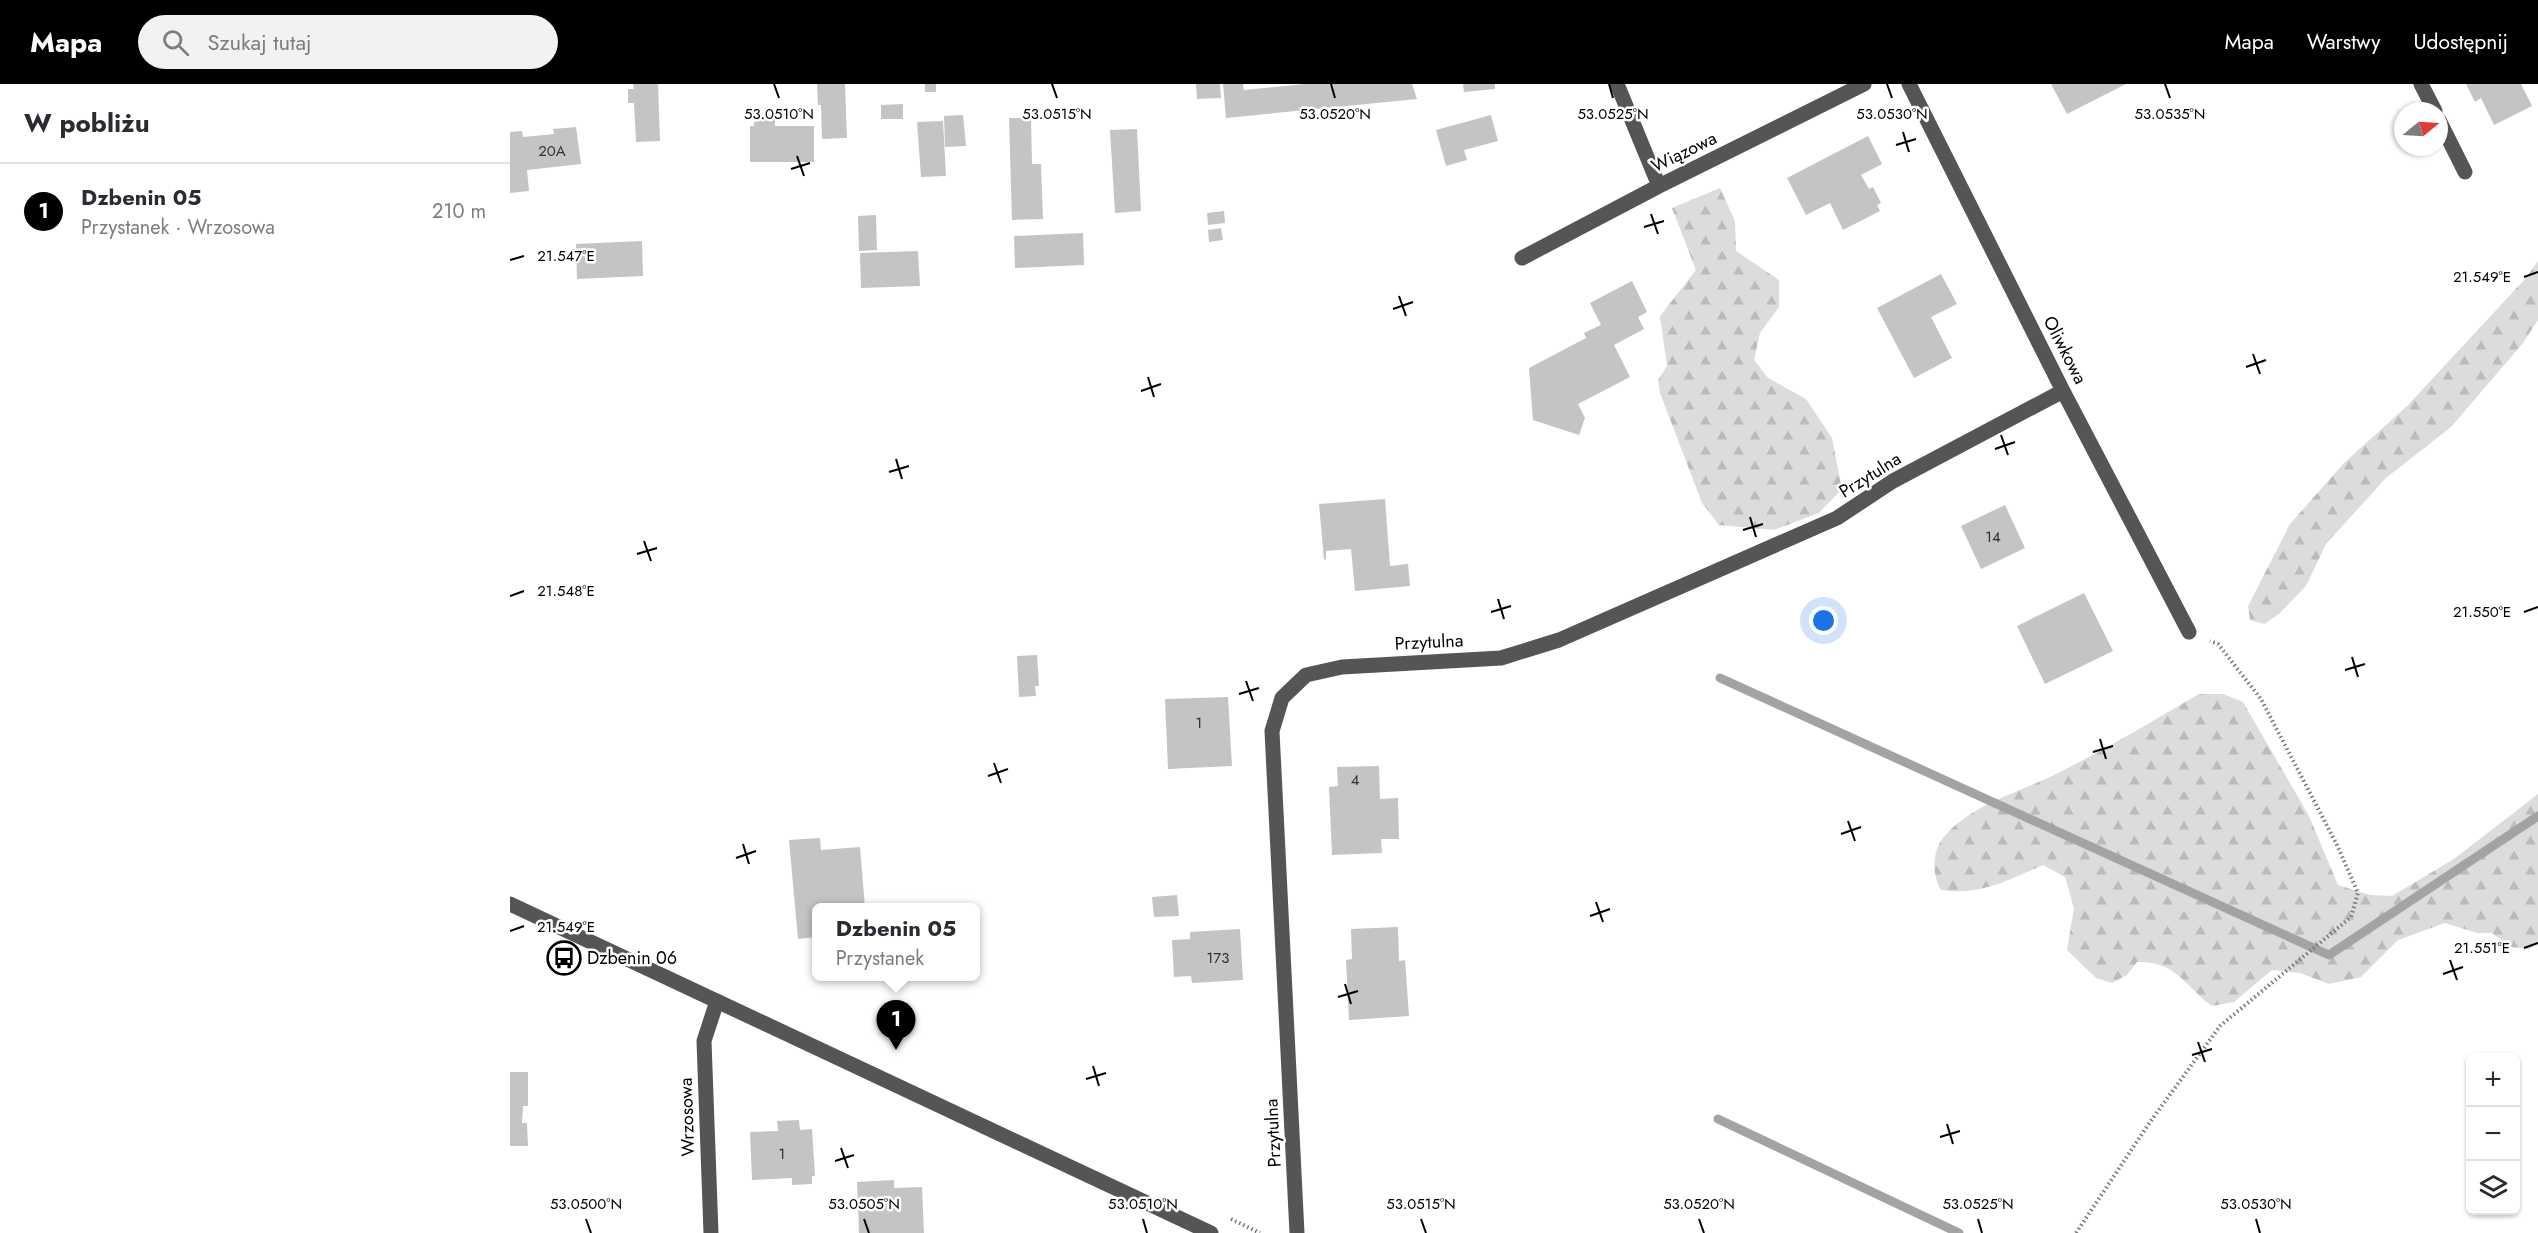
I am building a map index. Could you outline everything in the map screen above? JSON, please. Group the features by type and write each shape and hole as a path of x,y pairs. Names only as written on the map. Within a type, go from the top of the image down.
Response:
{"street":[{"path":"1617,84 1659,186"},
{"name":"Wiązowa","path":"1522,258 1659,186 1864,84"},
{"name":"Oliwkowa","path":"1909,84 2063,391 2189,632"},
{"path":"2421,84 2430,102"},
{"path":"2448,139 2464,172"},
{"name":"Przytulna","path":"1297,1233 1272,731 1282,698 1306,675 1342,667 1501,658 1559,640 1837,518 1893,481 2063,391"},
{"path":"510,904 1211,1233"},
{"name":"Wrzosowa","path":"711,1233 704,1041 717,1001"}],"path":[{"path":"2076,1233 2150,1122 2220,1026 2351,917 2358,893 2337,845 2260,699 2218,644 2189,632"}],"green space":[{"path":"1720,188 1735,221 1736,251 1779,280 1779,307 1760,333 1754,360 1768,378 1806,399 1832,438 1842,489 1819,513 1774,530 1719,525 1702,503 1660,393 1658,380 1667,366 1660,316 1696,270 1672,208"},
{"path":"2538,261 2538,320 2523,343 2451,427 2386,478 2326,544 2306,586 2279,614 2264,624 2250,620 2248,606 2290,524 2344,463 2408,405 2525,279"},
{"path":"2199,694 2223,694 2243,702 2309,816 2338,885 2370,895 2392,896 2454,859 2538,794 2538,943 2529,949 2511,947 2492,933 2477,933 2445,923 2398,940 2361,977 2329,984 2300,973 2272,970 2234,1002 2212,1006 2171,970 2151,963 2137,962 2127,975 2112,983 2096,978 2067,950 2074,908 2065,877 2043,865 1981,889 1941,890 1934,864 1939,843 1954,826 1967,816 1996,800 2076,764"}],"building":[{"path":"633,84 658,84 660,141 636,142 634,103 628,103 628,89 634,89"},
{"path":"817,84 845,84 847,138 822,139 821,105 818,105"},
{"path":"925,84 936,84 936,92 925,92"},
{"path":"1196,84 1220,84 1221,98 1197,99"},
{"path":"1223,84 1243,84 1244,90 1305,84 1412,84 1417,99 1226,118"},
{"path":"1463,84 1495,84 1495,89 1464,92"},
{"path":"2051,84 2126,84 2067,114"},
{"path":"2466,84 2521,84 2532,106 2494,125 2481,98 2475,102"},
{"path":"903,104 903,119 881,119 881,105"},
{"path":"755,115 775,115 775,126 814,126 814,162 750,162 750,126 754,126"},
{"path":"963,115 966,146 945,147 944,116"},
{"path":"1491,115 1498,141 1464,150 1467,160 1446,166 1436,130"},
{"path":"1009,118 1031,118 1032,164 1041,164 1043,219 1012,220"},
{"path":"943,121 946,176 921,177 917,122"},
{"path":"576,127 581,164 527,170 529,191 510,193 510,132 522,131 523,137 554,134 553,129"},
{"path":"1137,129 1141,211 1115,213 1110,130"},
{"path":"1868,136 1882,164 1861,175 1869,189 1873,187 1881,203 1877,205 1880,211 1843,230 1830,203 1806,215 1787,178"},
{"path":"1224,211 1225,223 1208,225 1207,213"},
{"path":"876,215 877,250 859,251 858,216"},
{"path":"1221,228 1223,240 1209,242 1208,230"},
{"path":"1083,233 1084,265 1015,268 1014,236"},
{"path":"642,241 643,276 577,279 576,244"},
{"path":"918,251 920,286 861,288 860,253"},
{"path":"1941,274 1957,304 1931,317 1952,358 1914,378 1877,308"},
{"path":"1632,281 1647,312 1638,317 1644,329 1614,345 1630,377 1578,404 1585,418 1579,435 1533,420 1529,368 1586,338 1584,333 1601,325 1590,303"},
{"path":"1385,499 1390,566 1408,564 1410,586 1355,591 1351,549 1326,551 1324,560 1319,504"},
{"path":"2005,505 2025,548 1981,569 1961,526"},
{"path":"2084,593 2113,651 2045,684 2017,626"},
{"path":"1037,655 1039,686 1035,686 1036,696 1019,697 1017,656"},
{"path":"1228,697 1232,766 1168,769 1165,699"},
{"path":"1379,766 1380,799 1398,798 1399,839 1381,839 1382,853 1332,855 1329,787 1338,786 1337,767"},
{"path":"820,838 821,850 860,847 865,903 812,903 812,937 798,939 789,840"},
{"path":"1177,895 1179,916 1154,917 1152,897"},
{"path":"1398,927 1399,961 1405,960 1409,1016 1349,1020 1346,960 1352,959 1351,929"},
{"path":"1240,929 1243,980 1192,983 1191,976 1174,977 1172,940 1190,939 1190,932"},
{"path":"510,1072 528,1072 528,1106 523,1106 522,1123 527,1123 528,1146 510,1146"},
{"path":"799,1120 800,1130 812,1129 815,1176 812,1176 812,1184 792,1185 792,1178 752,1180 750,1132 778,1131 777,1121"},
{"path":"894,1180 894,1188 922,1187 924,1233 859,1233 857,1182"}],"waterway":[{"path":"1720,678 2329,955 2538,816"},
{"path":"1718,1119 1959,1233"}],"place":[{"name":"Dzbenin 06","path":"564,958"},
{"name":"Dzbenin 05","path":"896,1050"}]}
